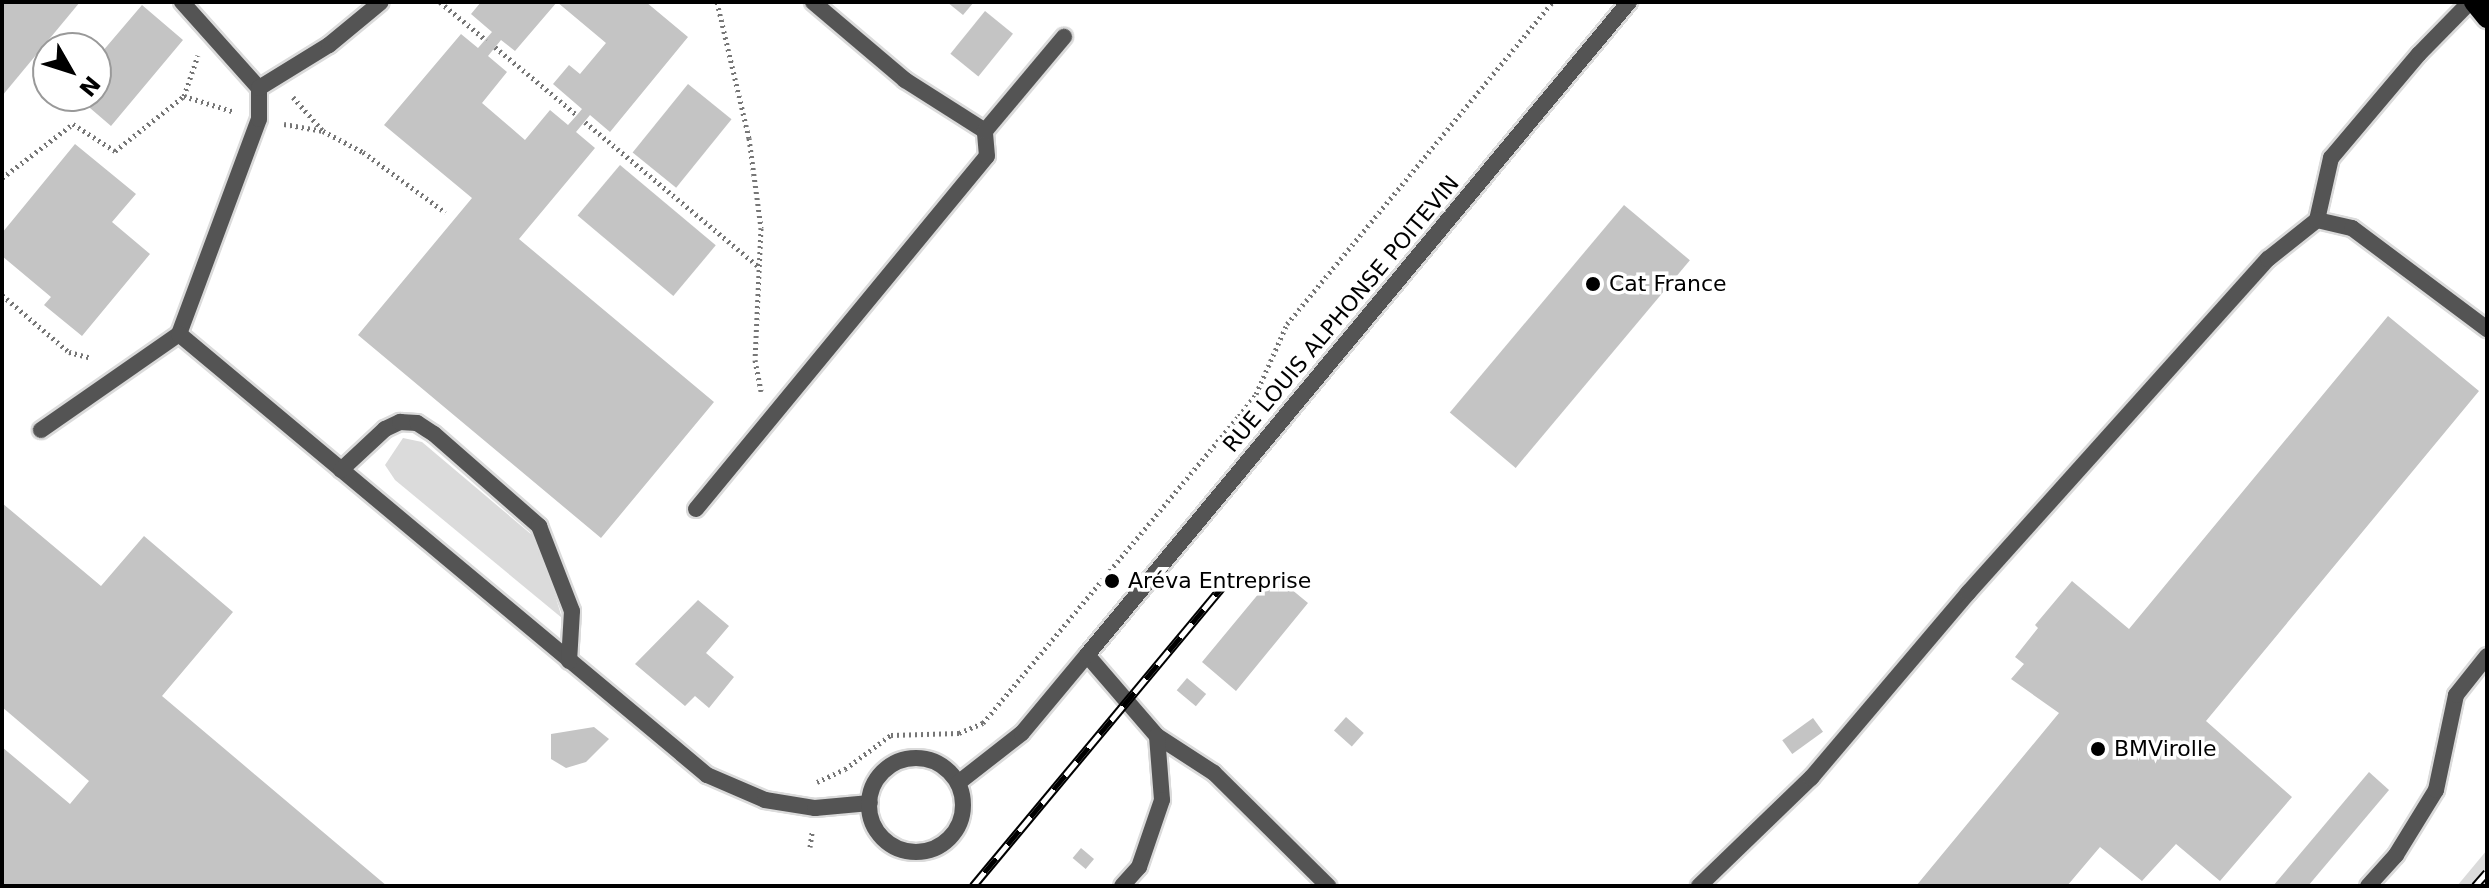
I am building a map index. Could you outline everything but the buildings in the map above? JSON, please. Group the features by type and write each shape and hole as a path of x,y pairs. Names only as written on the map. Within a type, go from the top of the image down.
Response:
{"main road":[{"path":"2472,2 2487,18"}],"street":[{"path":"41,430 179,334 259,119 259,88 182,2"},
{"path":"259,88 329,45 381,2"},
{"path":"813,2 905,80 985,131"},
{"name":"RUE LOUIS ALPHONSE POITEVIN","path":"958,783 1022,733 1629,2"},
{"path":"1711,883 1811,778 1968,593 2268,259 2317,220 2331,158 2472,2"},
{"path":"696,509 987,156 985,131 1064,37"},
{"path":"2317,220 2352,228 2487,329"},
{"path":"179,334 707,775 765,800 815,808 870,803"},
{"path":"341,470 385,429 400,422 417,423 434,434 539,526 572,611 569,661"},
{"path":"1087,655 1157,736 1214,773 1328,886"},
{"path":"2368,886 2396,855 2436,790 2456,695 2487,656"},
{"path":"1122,886 1139,867 1162,800 1157,736"},
{"path":"910,758 943,766 958,783 961,819 947,840 925,851 889,843 874,825 870,803 882,774 910,758"}],"path":[{"path":"440,2 486,40"},
{"path":"717,2 756,181 760,267 756,379 758,388 780,407"},
{"path":"810,847 817,778 845,769 876,742 891,735 959,733 983,723 1239,416 1256,394 1287,324 1552,2"},
{"path":"495,47 577,115"},
{"path":"2,178 73,124 115,151 184,96 259,119 323,131 363,152 445,212"},
{"path":"585,122 760,267"},
{"path":"2,295 69,352 91,358"}],"shaded area":[{"path":"403,438 422,442 538,540 562,618 395,480 385,465"},
{"path":"2487,850 2487,886 2457,886"}],"railway":[{"path":"973,886 1233,574"},
{"path":"2475,886 2487,872"}],"place":[{"name":"Cat France","path":"1593,284"},
{"name":"Aréva Entreprise","path":"1112,581"},
{"name":"BMVirolle","path":"2098,749"}]}
